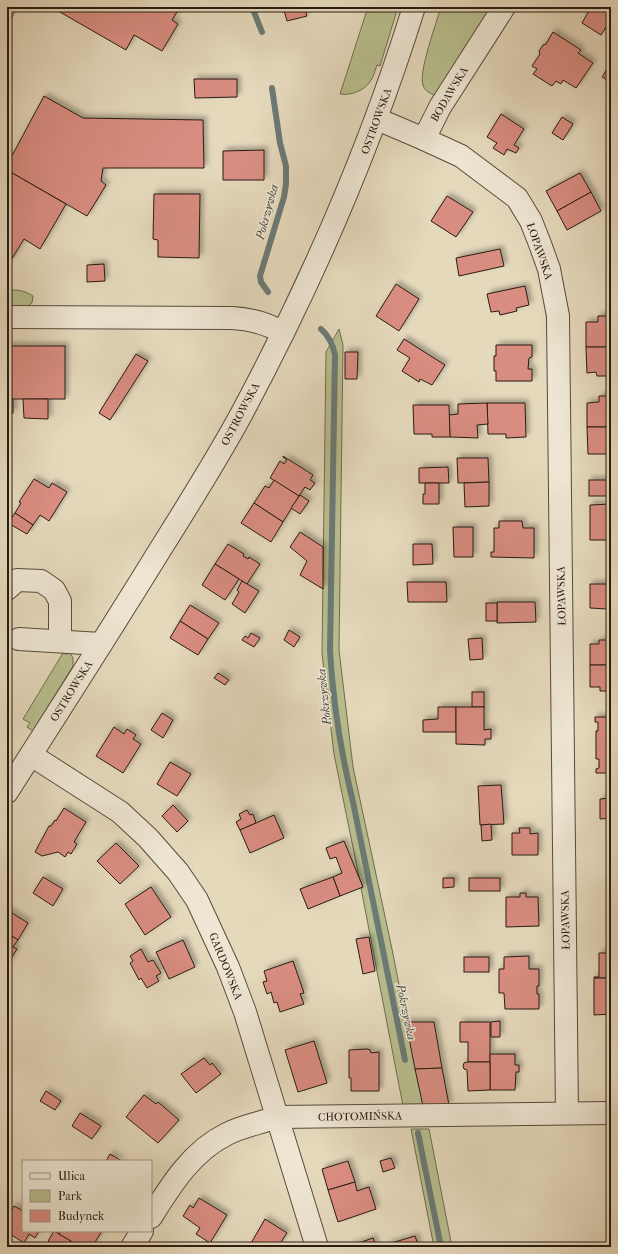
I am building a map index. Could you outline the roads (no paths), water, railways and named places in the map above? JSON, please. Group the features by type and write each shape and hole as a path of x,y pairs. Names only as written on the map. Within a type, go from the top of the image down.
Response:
{"street":[{"name":"OSTROWSKA","path":"7,792 204,479 242,413 310,279 354,178 377,119 414,7"},
{"name":"BODAWSKA","path":"424,139 440,107 504,7"},
{"path":"377,119 424,139"},
{"name":"ŁOPAWSKA","path":"424,139 461,156 517,198 531,220 549,269 558,316 567,1113"},
{"path":"7,317 232,318 256,321 272,326 283,333"},
{"path":"7,589 17,580 41,582 54,590 60,601 60,641"},
{"path":"19,640 101,644"},
{"name":"GARDOWSKA","path":"31,755 120,812 148,838 178,872 197,900 230,973 245,1012 317,1247"},
{"name":"CHOTOMIŃSKA","path":"152,1216 185,1168 208,1144 228,1133 277,1118 611,1113"},
{"path":"132,1247 141,1232"}],"waterway":[{"name":"Pokrzywka","path":"252,7 262,32"},
{"name":"Pokrzywka","path":"268,292 261,282 260,276 284,197 286,184 286,166 280,143 272,88"},
{"name":"Pokrzywka","path":"321,329 330,341 335,355 330,651 333,689 345,765 405,1060"},
{"name":"Pokrzywka","path":"418,1133 441,1247"}]}
